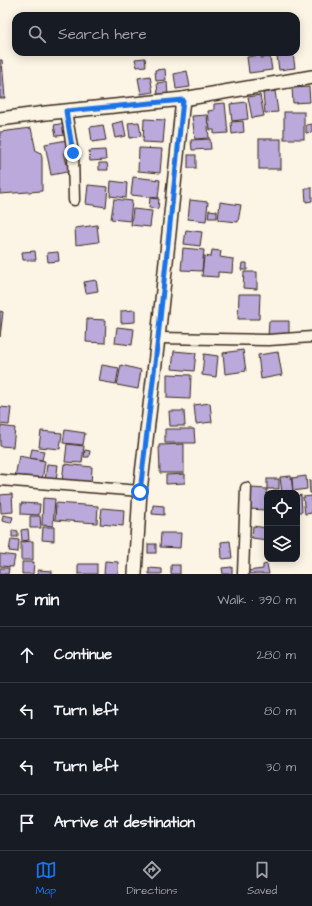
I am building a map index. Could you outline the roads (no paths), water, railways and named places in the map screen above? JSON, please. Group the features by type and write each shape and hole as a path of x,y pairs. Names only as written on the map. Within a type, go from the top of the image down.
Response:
{"street":[{"path":"0,119 183,100 312,78"},
{"path":"135,574 140,492 183,100"},
{"path":"66,111 73,153 74,200"},
{"path":"158,338 269,340 312,337"},
{"path":"0,480 140,492"},
{"path":"242,574 246,488"}]}
